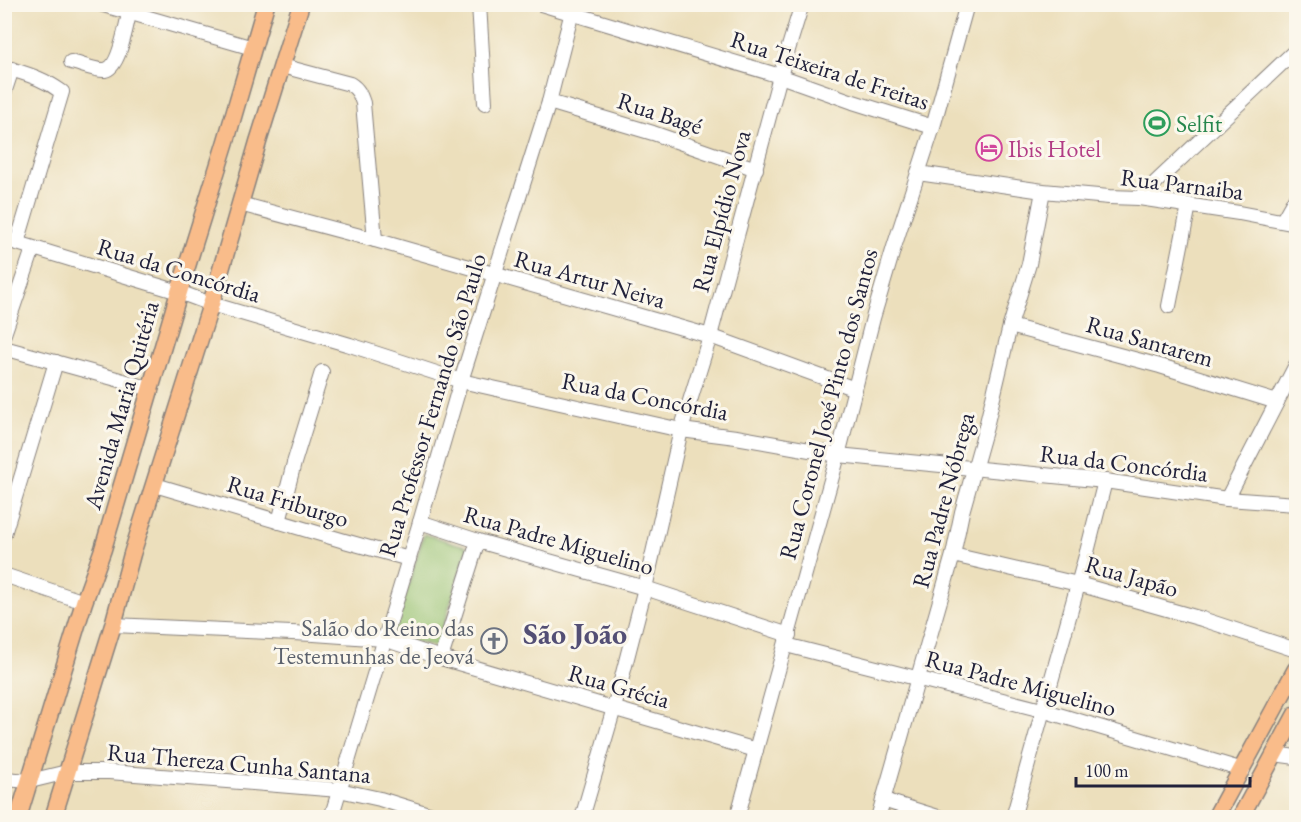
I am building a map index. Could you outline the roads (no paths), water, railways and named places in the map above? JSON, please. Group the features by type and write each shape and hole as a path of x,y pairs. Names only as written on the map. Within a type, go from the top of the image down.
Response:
{"main road":[{"name":"Avenida Maria Quitéria","path":"18,818 84,602 103,549 267,4"},
{"path":"53,818 301,4"},
{"path":"1215,818 1296,669"},
{"path":"1240,818 1296,714"}],"street":[{"path":"479,4 484,104"},
{"name":"Rua Teixeira de Freitas","path":"541,4 573,9 933,127"},
{"name":"Rua Elpídio Nova","path":"582,818 614,708 645,588 681,430 710,336 780,76 802,4"},
{"name":"Rua Coronel José Pinto dos Santos","path":"737,818 838,455 873,318 933,127 967,4"},
{"path":"107,5 129,14 253,48"},
{"name":"Rua Professor Fernando São Paulo","path":"331,818 461,381 549,102 573,9"},
{"path":"71,62 102,70 112,67 117,58 129,14"},
{"path":"1139,198 1296,50"},
{"path":"282,66 350,84 360,94 363,103 375,240"},
{"path":"4,93 8,68 50,83 62,92 11,241"},
{"name":"Rua Bagé","path":"549,102 756,169"},
{"name":"Rua Parnaiba","path":"918,173 1043,191 1139,198 1290,222"},
{"name":"Rua Padre Nóbrega","path":"878,818 953,555 1010,326 1029,264 1043,191"},
{"path":"1290,222 1296,197"},
{"name":"Rua Artur Neiva","path":"240,204 304,220 710,336 855,389"},
{"path":"1169,306 1189,205"},
{"name":"Rua da Concórdia","path":"11,241 461,381 681,430 838,455 1105,481 1227,499 1296,504"},
{"path":"4,334 33,249"},
{"name":"Rua Santarem","path":"1010,326 1160,366 1277,402"},
{"path":"4,348 151,389"},
{"path":"4,534 56,362"},
{"path":"1227,499 1296,365"},
{"path":"279,522 294,463 322,372"},
{"path":"1013,818 1105,481"},
{"name":"Rua Friburgo","path":"155,485 408,559"},
{"name":"Rua Padre Miguelino","path":"420,522 478,541 645,588 787,640 918,680 1042,710 1243,770"},
{"path":"441,658 478,541"},
{"name":"Rua Japão","path":"953,555 1078,584 1202,619 1296,650"},
{"path":"4,574 84,602"},
{"name":"Rua Grécia","path":"113,625 384,639 441,658 756,750"},
{"path":"1274,754 1296,757"},
{"name":"Rua Thereza Cunha Santana","path":"4,779 30,781 67,772 109,772 339,790 380,799 441,818"},
{"path":"883,800 941,818"}],"place":[{"name":"Selfit","path":"1157,123"},
{"name":"Ibis Hotel","path":"989,148"},
{"name":"Salão do Reino das Testemunhas de Jeová","path":"494,641"}],"district":[{"name":"São João","path":"575,633"}]}
